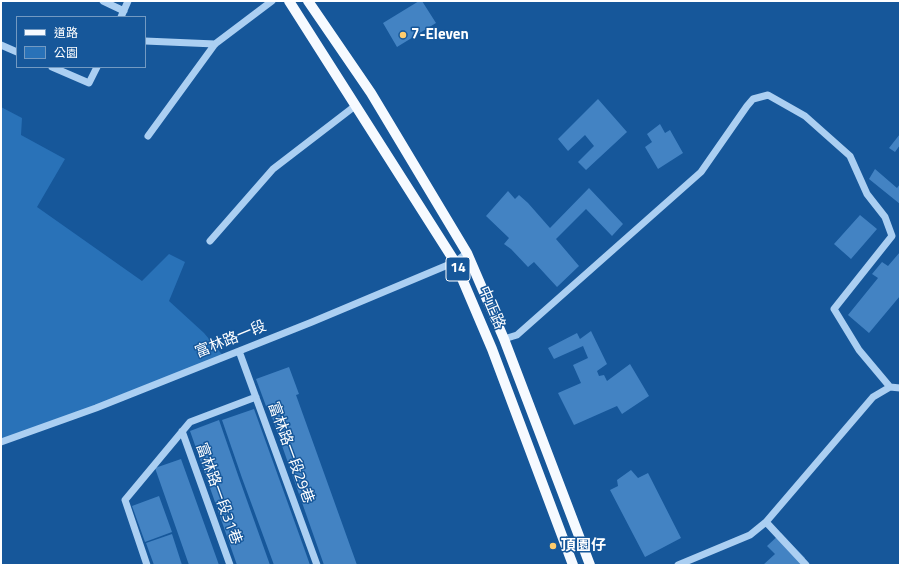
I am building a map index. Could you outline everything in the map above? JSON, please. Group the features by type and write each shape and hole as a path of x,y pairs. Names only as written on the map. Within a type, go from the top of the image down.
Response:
{"main road":[{"name":"中正路","path":"289,1 455,262 492,349 574,565"},
{"name":"中正路","path":"308,1 371,93 467,252 504,339 590,565"}],"street":[{"path":"103,1 122,14 128,1"},
{"path":"148,136 215,44 272,1"},
{"path":"146,41 215,44"},
{"path":"1,45 16,52"},
{"path":"54,68 89,83 96,68"},
{"path":"504,339 517,335 701,172 747,106 753,100 768,95 805,116 850,156 867,194 885,216 892,236 834,309 859,350 890,387"},
{"path":"210,241 273,169 355,106"},
{"name":"富林路一段","path":"1,442 96,408 239,351 455,262 467,252"},
{"name":"富林路一段29巷","path":"239,351 317,565"},
{"path":"678,565 750,535 766,522 873,397 890,387 900,388"},
{"path":"147,565 125,500 190,422 256,397"},
{"name":"富林路一段31巷","path":"182,431 230,565"},
{"path":"766,522 806,565"}],"green space":[{"path":"1,107 22,118 21,135 65,159 37,207 142,281 169,254 185,262 169,301 204,333 225,358 1,442"}],"building":[{"name":"7-Eleven","path":"419,1 422,1 436,23 397,47 383,23"},
{"path":"598,99 627,132 586,170 578,162 594,146 585,135 568,151 558,139"},
{"path":"660,124 665,133 670,130 683,153 658,169 645,147 652,142 647,134"},
{"path":"900,134 900,145 895,152 889,148"},
{"path":"875,169 897,188 900,184 900,204 869,179"},
{"path":"589,188 623,224 612,236 586,209 556,239 579,266 557,287 534,262 528,267 511,249 504,244 509,238 486,216 508,191 515,199 519,195 550,228"},
{"path":"860,215 877,229 851,259 834,244"},
{"path":"900,252 900,296 869,333 848,315 878,278 872,274 882,262 888,266"},
{"path":"591,331 607,364 597,371 599,376 604,375 607,381 630,364 649,396 622,414 617,406 574,425 558,393 581,383 573,365 588,358 583,346 554,359 548,348 577,333 580,339"},
{"path":"289,367 299,394 296,395 357,565 324,565 268,406 266,406 256,379"},
{"path":"254,409 310,565 274,565 242,478 222,420"},
{"path":"219,420 270,565 237,565 190,431"},
{"path":"181,459 219,565 189,565 155,468"},
{"path":"631,470 638,478 648,473 681,538 645,557 610,490 618,486 617,480"},
{"path":"159,496 172,532 145,542 132,506"},
{"path":"781,533 805,558 799,565 763,565 775,554 767,546"},
{"path":"172,534 182,565 154,565 146,543"}],"place":[{"name":"7-Eleven","path":"403,35"},
{"name":"頂園仔","path":"553,546"}]}
